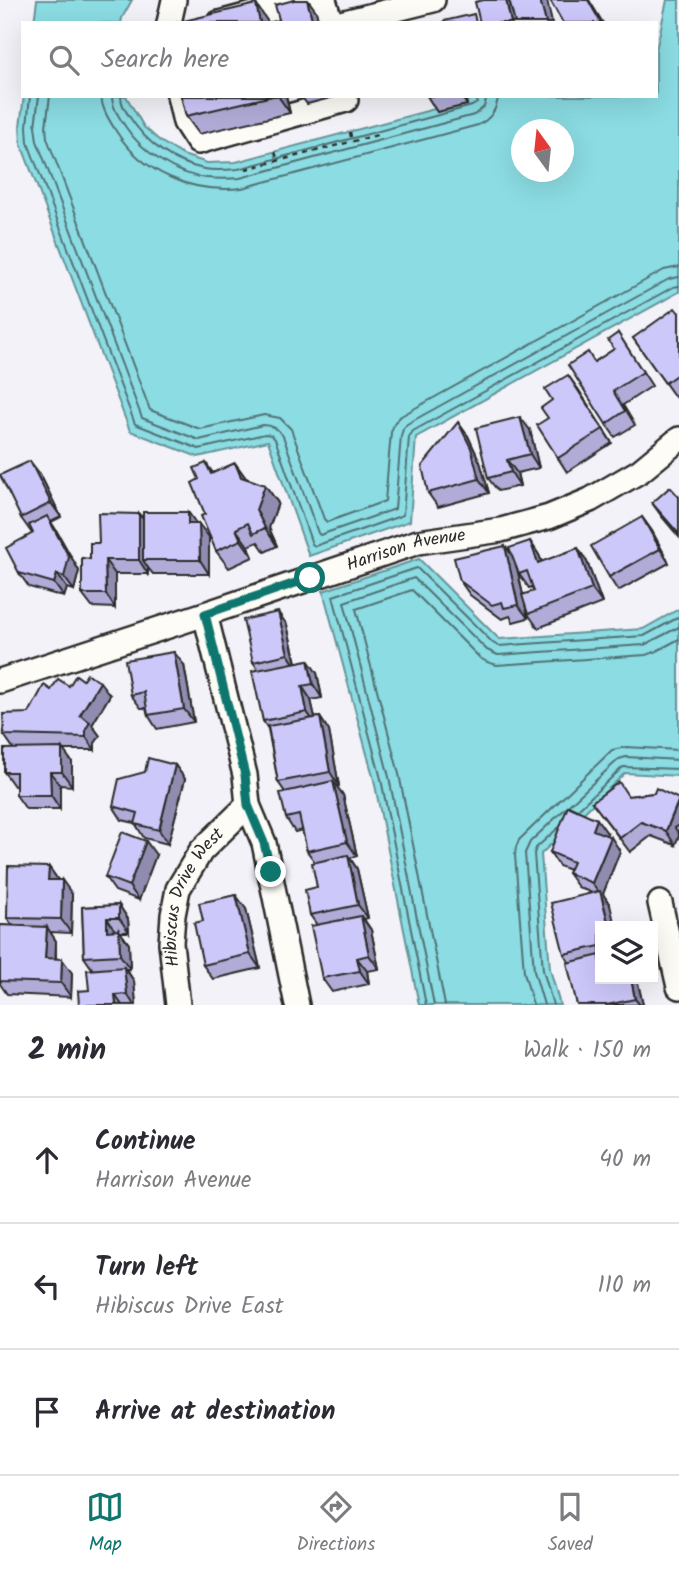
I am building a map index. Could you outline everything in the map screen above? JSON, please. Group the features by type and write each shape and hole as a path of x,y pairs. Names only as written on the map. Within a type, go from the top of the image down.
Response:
{"street":[{"path":"169,21 174,0"},
{"path":"227,21 306,0"},
{"path":"324,0 330,21"},
{"path":"349,21 433,0"},
{"path":"179,98 185,122 198,142 346,98"},
{"name":"Harrison Avenue","path":"0,681 418,542 500,530 549,517 590,500 640,471 679,439"},
{"path":"205,614 245,775 248,805 264,843 297,1005"},
{"name":"Hibiscus Drive West","path":"178,1005 171,943 178,889 201,851 248,805"},
{"path":"660,903 679,987"}],"path":[{"path":"350,132 352,142"},
{"path":"246,169 380,134"},
{"path":"275,152 278,161"}],"water":[{"path":"37,0 132,0 121,21 34,21"},
{"path":"667,0 679,0 679,292 416,437 410,521 309,556 268,441 198,457 130,431 21,144 24,98 127,98 144,127 160,141 183,155 207,163 236,162 476,98 658,98 658,41"},
{"path":"419,559 499,639 643,629 679,609 679,776 625,773 541,854 550,969 560,1005 419,1005 374,780 323,591"}],"building":[{"path":"307,0 312,21 279,21 275,5"},
{"path":"506,0 511,21 480,21 475,2"},
{"path":"509,0 540,0 545,21 514,21"},
{"path":"550,0 588,0 600,21 562,21"},
{"path":"256,4 260,21 184,21"},
{"path":"474,14 476,21 444,21"},
{"path":"182,98 264,98 186,116"},
{"path":"675,308 679,313 679,373 665,383 633,338"},
{"path":"618,333 643,372 613,391 625,411 606,424 568,365 588,352 594,362 614,349 608,340"},
{"path":"568,375 603,429 558,458 537,425 548,418 541,408 552,400 545,389"},
{"path":"520,417 530,454 507,460 511,472 488,478 476,428"},
{"path":"458,422 471,448 479,479 428,493 422,466"},
{"path":"30,461 51,503 21,518 0,475"},
{"path":"206,463 211,474 235,463 241,477 265,485 256,510 265,528 253,534 248,523 236,529 241,540 216,551 201,516 205,514 192,483 199,479 194,468"},
{"path":"670,487 679,497 679,534 652,503"},
{"path":"143,512 188,512 188,524 199,524 200,560 143,560"},
{"path":"98,513 139,514 139,560 105,560 106,594 82,594 82,558 90,559 90,543 99,543"},
{"path":"47,516 69,557 64,577 57,574 54,583 19,573 6,548 33,533 29,525"},
{"path":"642,517 660,549 609,577 591,546"},
{"path":"530,541 538,563 578,548 592,589 528,614 522,595 534,591 527,571 519,574 509,548"},
{"path":"505,546 518,605 504,608 502,602 492,605 460,581 454,558"},
{"path":"278,612 288,654 253,662 243,620"},
{"path":"174,652 184,709 148,715 144,692 131,695 125,660"},
{"path":"308,660 313,684 302,686 307,712 263,721 252,671"},
{"path":"87,674 100,682 80,715 90,722 86,737 4,735 3,714 29,713 44,685 51,690 58,679 69,686 76,675 83,680"},
{"path":"320,717 330,772 278,782 268,726"},
{"path":"62,748 62,772 50,772 51,795 16,795 16,772 4,772 4,749"},
{"path":"148,758 175,765 159,830 135,824 138,813 113,806 119,779 145,772"},
{"path":"333,781 347,842 307,851 299,815 286,818 280,793"},
{"path":"619,782 628,796 654,793 656,788 679,799 666,831 641,822 620,838 592,802"},
{"path":"568,806 597,819 593,830 611,837 592,883 568,873 573,862 550,852"},
{"path":"122,832 146,841 129,886 105,877"},
{"path":"348,855 358,905 310,915 305,890 317,887 312,863"},
{"path":"8,866 49,867 48,880 62,880 61,919 7,918"},
{"path":"600,891 608,921 595,921 595,947 564,954 551,903"},
{"path":"236,895 250,954 203,965 194,923 203,921 199,903"},
{"path":"119,905 119,918 107,918 107,931 119,930 120,955 84,957 82,907"},
{"path":"361,916 369,955 357,958 360,971 322,978 311,926"},
{"path":"0,925 47,927 45,958 62,959 61,983 0,981"},
{"path":"595,956 595,984 632,984 635,999 607,1005 577,1005 567,963"},
{"path":"124,967 127,994 115,995 116,1005 79,1005 78,991 89,990 87,970"}],"route":[{"path":"271,872 264,843 248,805 245,775 205,614 310,578"}]}
